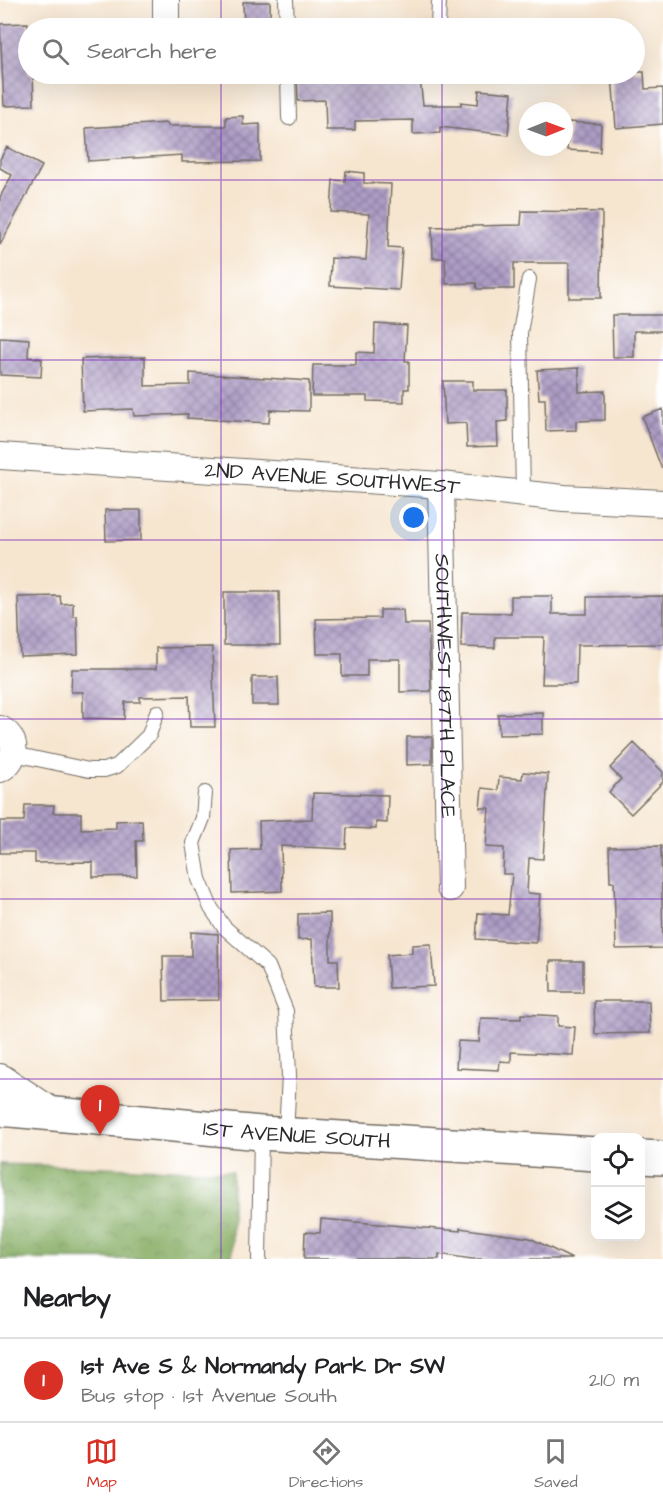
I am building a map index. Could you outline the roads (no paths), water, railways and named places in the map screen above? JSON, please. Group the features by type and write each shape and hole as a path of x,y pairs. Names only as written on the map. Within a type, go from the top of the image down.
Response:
{"main road":[{"name":"1ST AVENUE SOUTH","path":"0,1109 274,1134 591,1154"},
{"path":"645,1157 663,1158"}],"street":[{"path":"166,0 166,18"},
{"name":"2ND AVENUE SOUTHWEST","path":"0,456 441,484 523,494 663,503"},
{"name":"SOUTHWEST 187TH PLACE","path":"441,484 450,888"},
{"path":"0,729 13,740 7,762"},
{"path":"0,1080 50,1113"}],"lane":[{"path":"286,0 287,18"},
{"path":"438,18 439,0"},
{"path":"288,84 289,118"},
{"path":"523,494 520,333 529,279"},
{"path":"7,762 89,770 104,770 117,766 149,735 156,712"},
{"path":"205,793 202,818 193,843 199,879 211,908 224,927 268,966 286,1011 289,1075 274,1134 259,1259"}],"place":[{"name":"1st Ave S & Normandy Park Dr SW","path":"100,1135"}]}
